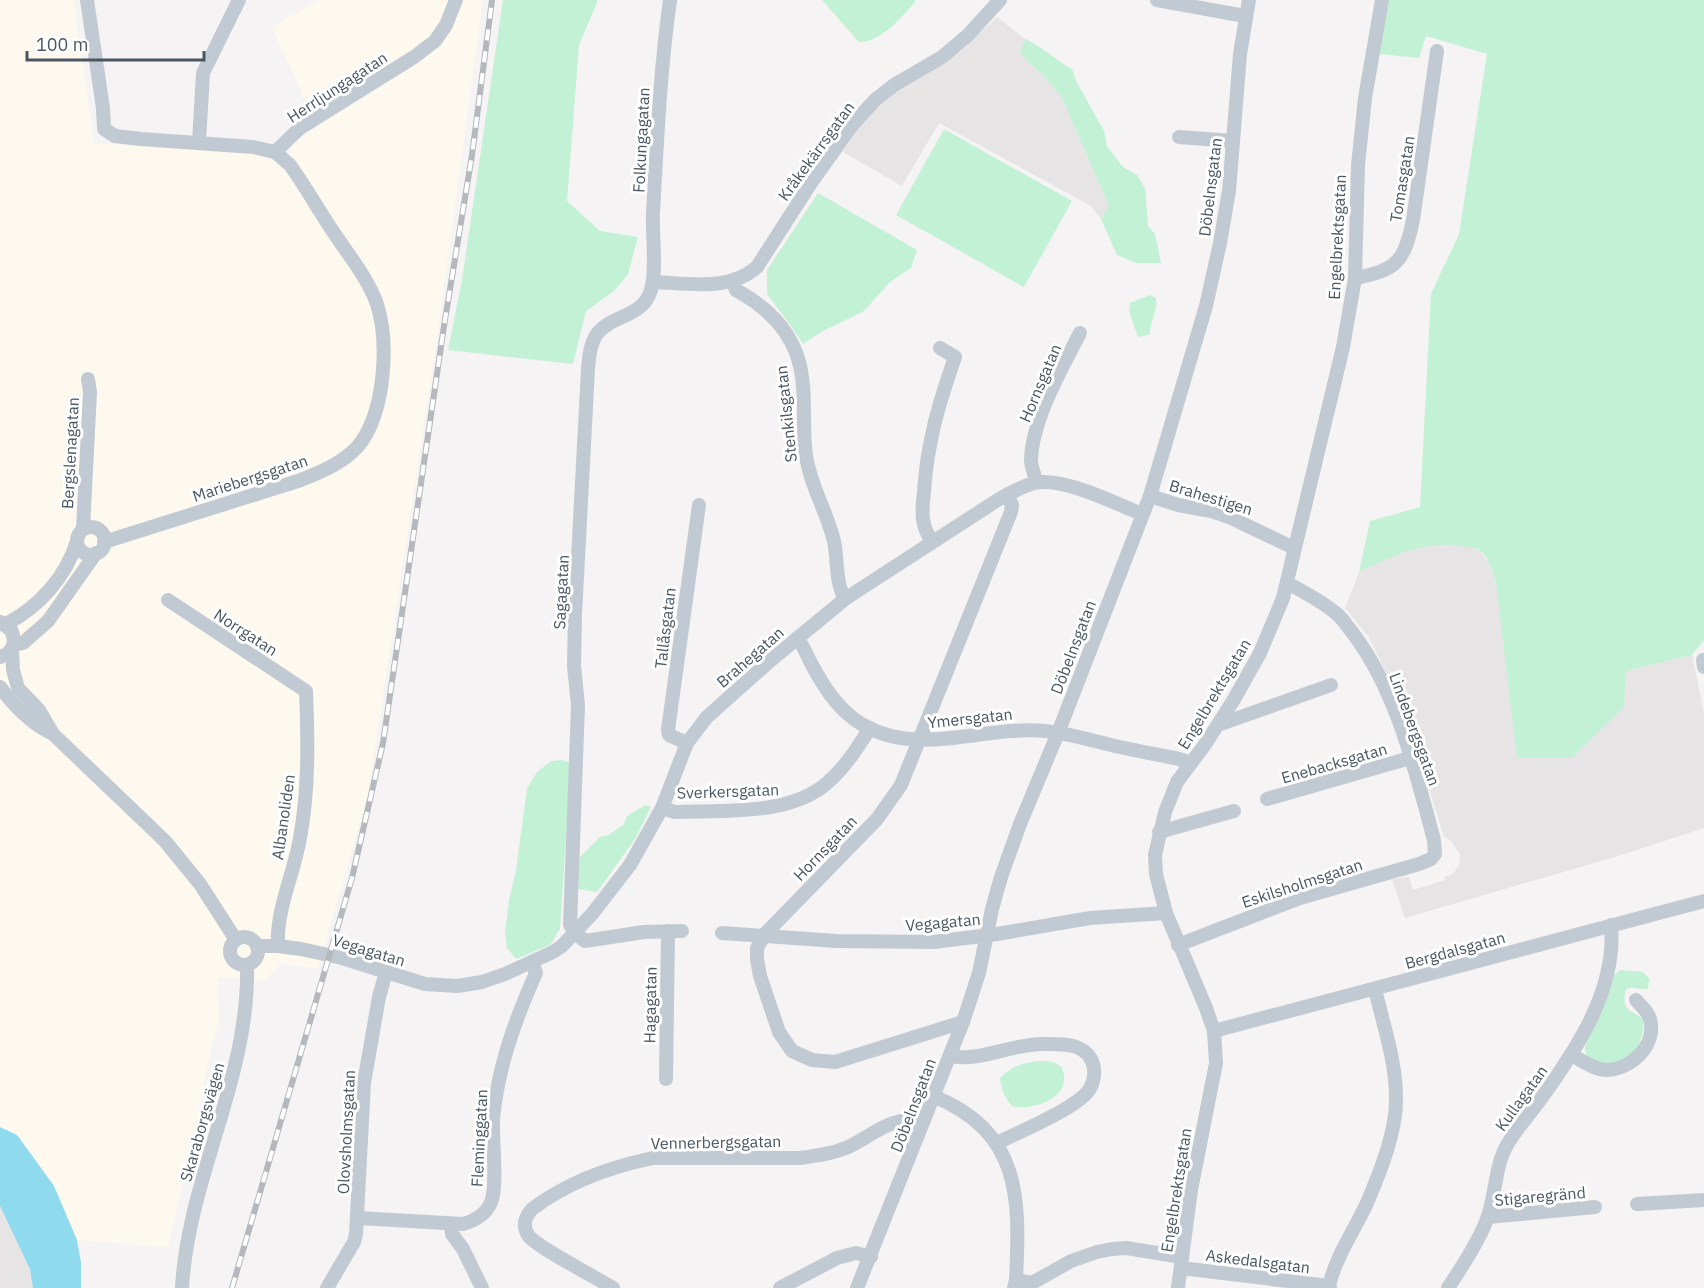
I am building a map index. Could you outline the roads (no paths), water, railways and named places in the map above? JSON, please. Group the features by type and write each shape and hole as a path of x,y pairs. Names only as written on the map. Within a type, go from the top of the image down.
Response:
{"street":[{"path":"87,0 104,129 115,136 253,147 275,152"},
{"path":"199,142 203,74 239,0"},
{"name":"Herrljungagatan","path":"275,152 300,128 414,57 435,41 446,25 456,0"},
{"name":"Folkungagatan","path":"653,282 652,237 658,112 670,0"},
{"name":"Kråkekärrsgatan","path":"733,282 747,276 757,267 811,183 853,124 875,100 894,85 942,57 968,35 1000,0"},
{"path":"1157,0 1245,16"},
{"name":"Döbelnsgatan","path":"858,1288 963,1022 979,973 1001,877 1020,824 1058,733 1150,495 1208,295 1220,243 1229,191 1240,54 1249,0"},
{"name":"Engelbrektsgatan","path":"1179,1288 1191,1190 1216,1063 1214,1031 1166,914 1156,874 1155,855 1159,832 1177,782 1218,725 1260,653 1287,583 1343,346 1355,278 1358,165 1365,98 1382,0"},
{"name":"Tomasgatan","path":"1355,278 1382,272 1393,266 1408,245 1437,51"},
{"path":"1179,137 1233,141"},
{"name":"Mariebergsgatan","path":"100,548 328,469 361,442 374,416 379,399 382,368 382,325 377,304 372,292 296,173 275,152"},
{"path":"653,282 721,284 733,282"},
{"name":"Sagagatan","path":"575,933 570,925 578,705 574,666 575,615 590,349 595,336 602,329 638,311 646,303 653,282"},
{"name":"Stenkilsgatan","path":"733,282 736,290 756,301 785,330 796,353 802,376 806,454 810,473 830,527 837,555 839,589 845,598"},
{"name":"Hornsgatan","path":"1036,482 1031,461 1036,432 1052,389 1080,333"},
{"path":"931,542 924,525 922,511 926,460 937,411 955,357 940,348"},
{"name":"Bergslenagatan","path":"3,623 28,612 49,590 74,550 80,535 90,392 88,379"},
{"name":"Brahegatan","path":"470,985 505,974 553,952 575,933 630,865 662,808 687,743 706,717 845,598 1007,495 1036,482 1071,486 1142,514"},
{"name":"Hornsgatan","path":"963,1022 835,1062 812,1060 792,1051 779,1032 760,976 757,948 765,934 877,819 901,785 1011,512 1012,505 1007,495"},
{"name":"Brahestigen","path":"1150,495 1178,505 1212,511 1232,518 1294,548"},
{"name":"Tallåsgatan","path":"687,743 669,735 668,730 699,505"},
{"path":"0,657 7,655 13,647 23,642 48,621 100,548 104,537 98,529 93,527 80,535 83,552 87,554 100,548"},
{"name":"Lindebergsgatan","path":"1287,583 1323,602 1340,616 1363,646 1398,721 1434,840 1434,854"},
{"name":"Norrgatan","path":"168,600 306,691"},
{"path":"3,623 13,633 13,670 18,688 46,720 53,734"},
{"name":"Ymersgatan","path":"797,638 832,698 854,719 892,736 919,740 953,739 1016,729 1058,733 1191,763"},
{"path":"1218,725 1331,685"},
{"path":"0,687 8,698 40,728 53,734 165,841 200,884 236,940"},
{"name":"Albanoliden","path":"278,946 277,930 300,839 305,804 308,754 306,691"},
{"name":"Sverkersgatan","path":"662,808 675,812 769,808 797,802 809,797 834,777 870,728"},
{"name":"Enebacksgatan","path":"1267,799 1410,758"},
{"path":"1159,832 1234,811"},
{"name":"Eskilsholmsgatan","path":"1178,945 1300,898 1419,864 1431,859 1434,854"},
{"name":"Bergdalsgatan","path":"1214,1031 1704,901"},
{"name":"Vegagatan","path":"722,933 765,934 836,941 934,942 1090,918 1166,914"},
{"name":"Kullagatan","path":"1448,1288 1488,1217 1498,1171 1507,1146 1572,1055 1595,1009 1609,965 1612,943 1611,926"},
{"name":"Hagagatan","path":"575,933 585,941 644,932 675,931 666,1079"},
{"path":"247,938 257,946 256,958 247,965 237,964 231,956 231,947 236,940 247,938"},
{"name":"Vegagatan","path":"257,946 278,946 329,955 424,984 470,985"},
{"name":"Fleminggatan","path":"358,1218 463,1224 477,1218 487,1210 492,1202 494,1183 493,1127 499,1078 516,1020 536,973 532,962"},
{"name":"Skaraborgsvägen","path":"182,1288 185,1249 192,1217 239,1057 247,965"},
{"name":"Olovsholmsgatan","path":"327,1288 354,1242 358,1218 364,1083 376,1008 386,972"},
{"path":"1329,1287 1333,1268 1367,1203 1392,1134 1396,1097 1390,1054 1375,989"},
{"path":"1572,1055 1594,1067 1605,1070 1628,1065 1643,1053 1649,1040 1650,1017 1636,1000"},
{"path":"950,1056 967,1056 1043,1043 1072,1046 1085,1051 1093,1061 1094,1080 1088,1091 1059,1111 997,1143"},
{"path":"933,1096 975,1121 997,1143 1009,1170 1017,1207 1015,1284"},
{"name":"Vennerbergsgatan","path":"613,1288 529,1236 524,1225 526,1215 539,1203 582,1179 610,1168 653,1158 800,1158 844,1149 898,1120 922,1122"},
{"path":"1637,1204 1704,1200"},
{"name":"Stigaregränd","path":"1488,1217 1595,1207"},
{"path":"451,1224 452,1234 464,1249 482,1288"},
{"name":"Askedalsgatan","path":"1015,1284 1032,1283 1071,1261 1097,1252 1126,1248 1182,1263 1329,1287"},
{"path":"780,1288 837,1258 856,1253 871,1257"}],"water":[{"path":"0,1127 17,1135 54,1186 77,1240 81,1263 81,1288 33,1288 30,1269 0,1206"}],"railway":[{"path":"232,1288 352,878 383,743 444,326 472,155 492,0"}]}
